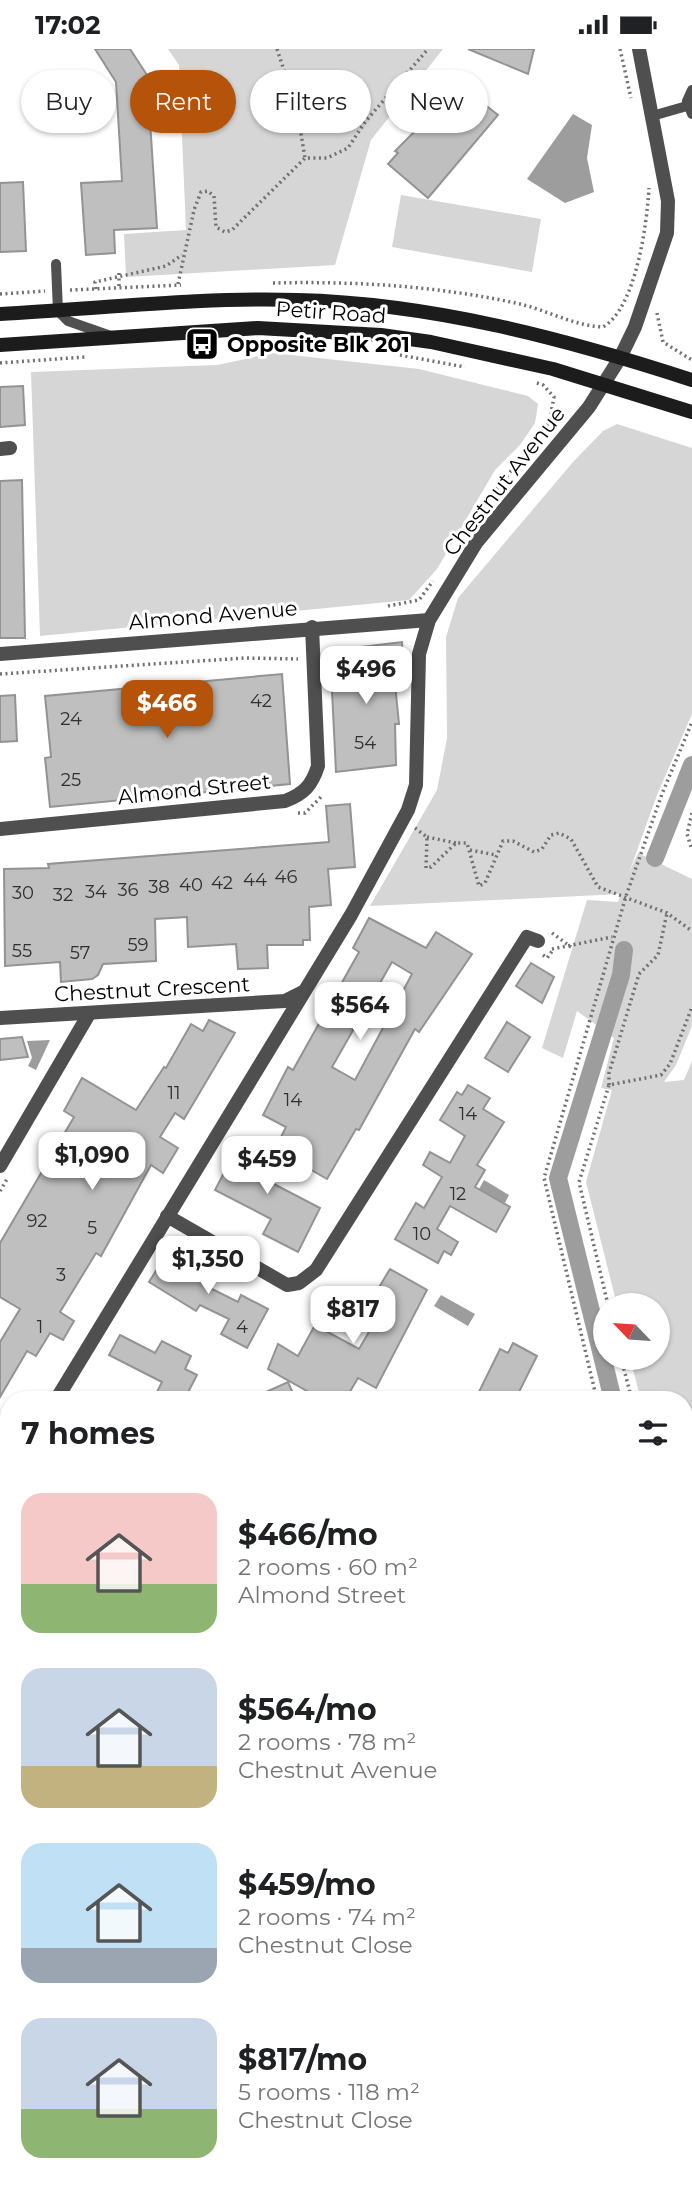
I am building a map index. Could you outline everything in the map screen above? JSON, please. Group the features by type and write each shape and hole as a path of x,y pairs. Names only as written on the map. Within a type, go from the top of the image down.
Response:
{"main road":[{"name":"Petir Road","path":"0,314 163,303 298,300 436,315 561,341 692,380"},
{"name":"Petir Road","path":"0,345 258,328 381,335 444,345 553,369 692,412"}],"street":[{"name":"Chestnut Avenue","path":"62,1391 304,991 408,810 416,785 419,654 429,620 477,543 589,407 601,384 620,358 635,327 667,233 665,174 639,49"},
{"name":"Almond Avenue","path":"0,655 312,627 429,620"},
{"name":"Almond Street","path":"0,829 285,801 299,796 312,783 318,766 312,627"},
{"path":"167,1216 287,1285 299,1283 316,1270 527,937 543,936"},
{"name":"Chestnut Crescent","path":"0,1018 285,1002 304,991"},
{"path":"0,1165 89,1014"}],"lane":[{"path":"652,116 690,110 692,90"},
{"path":"56,264 58,311 68,321 112,337"}],"path":[{"path":"277,49 297,110 306,158"},
{"path":"178,285 201,192 208,191 214,197 216,227 230,231 306,158 327,158 348,148 365,123 428,49"},
{"path":"620,49 634,111"},
{"path":"615,320 646,230 649,180"},
{"path":"96,289 95,282 166,267 184,253"},
{"path":"119,275 119,287"},
{"path":"660,336 669,348 692,360"},
{"path":"247,345 287,347"},
{"path":"394,354 474,369"},
{"path":"0,363 86,357"},
{"path":"522,378 543,385 554,397"},
{"path":"0,674 245,658 280,661 298,657 298,669"},
{"path":"595,1391 544,1178 613,936 662,794 692,722"},
{"path":"289,814 305,813 326,789"},
{"path":"692,813 687,834 692,850"},
{"path":"414,826 427,837 467,843 479,886 485,883 503,841 511,841 534,852 541,849 551,835 559,833 571,839 598,887 667,913 692,931"},
{"path":"427,837 424,866 427,869 456,843"},
{"path":"470,850 496,855"},
{"path":"605,1293 579,1182 639,974 658,955 667,913"},
{"path":"543,936 571,947"},
{"path":"553,950 613,936"},
{"path":"609,1085 660,1075 670,1064 692,1007"},
{"path":"624,1370 630,1391"}],"shaded area":[{"path":"168,49 443,49 426,70 385,70 385,122 371,140 335,265 126,277 124,234 186,230 182,133 236,133 236,70 179,70 179,65"},
{"path":"573,114 592,125 587,158 594,192 565,203 527,179"},
{"path":"401,195 541,219 532,272 392,247"},
{"path":"273,353 419,369 528,396 538,404 535,423 520,445 495,470 437,569 409,600 40,636 31,372 217,365"},
{"path":"617,424 692,448 692,714 657,795 629,873 638,853 692,879 692,1026 676,1065 664,1082 684,1080 692,1061 692,1391 639,1391 633,1370 670,1370 670,1293 614,1293 586,1182 612,1090 601,1088 614,1038 577,1011 563,1058 542,1048 587,900 618,902 621,894 370,906 437,790 447,738 446,637 458,598 573,462 603,431"},
{"path":"50,1040 36,1070 28,1066 32,1058 27,1041"},
{"path":"484,1180 509,1195 505,1203 500,1201 492,1214 484,1192 479,1189"},
{"path":"441,1295 475,1314 468,1326 434,1306"}],"building":[{"path":"95,49 130,49 144,70 130,70 130,133 151,133 157,228 114,230 115,253 86,255 81,183 122,181 116,70 108,70"},
{"path":"468,49 534,49 528,74"},
{"path":"488,107 498,115 488,127"},
{"path":"413,133 483,133 428,198 388,164 398,153 395,151"},
{"path":"23,182 26,251 0,252 0,183"},
{"path":"23,386 25,425 0,427 0,387"},
{"path":"22,480 25,638 0,638 0,481"},
{"path":"402,642 404,681 395,684 399,724 395,724 396,765 336,772 332,691 336,650"},
{"path":"282,674 290,784 50,807 45,758 51,757 45,696"},
{"path":"15,695 17,741 0,742 0,696"},
{"path":"350,804 355,867 328,869 331,905 309,907 310,940 303,940 303,945 267,945 268,968 238,969 236,944 188,947 187,917 155,919 156,961 103,964 98,975 92,979 61,982 60,962 5,966 4,869 49,868 48,864 329,842 326,806"},
{"path":"369,918 426,948 436,932 472,954 419,1032 415,1029 359,1130 356,1129 327,1179 275,1149 286,1127 263,1115 288,1067 293,1070 359,952 353,948","holes":["392,962 412,974 355,1080 332,1067"]},
{"path":"531,963 554,977 542,1003 516,986"},
{"path":"209,1020 235,1033 184,1119 175,1113 160,1137 178,1148 163,1173 151,1165 101,1256 96,1253 60,1312 74,1321 63,1340 50,1333 36,1356 27,1351 4,1391 0,1391 0,1342 20,1309 0,1297 0,1243 74,1117 64,1111 82,1078 136,1110 164,1067 166,1068 191,1024 203,1031"},
{"path":"507,1022 530,1037 508,1072 485,1058"},
{"path":"22,1037 28,1057 0,1060 0,1039"},
{"path":"468,1085 490,1098 483,1109 504,1122 477,1165 485,1170 475,1187 510,1207 496,1232 450,1206 437,1229 458,1242 451,1255 444,1251 438,1263 395,1239 416,1203 424,1208 442,1177 423,1165 430,1152 450,1163 465,1136 440,1120 457,1092 462,1095"},
{"path":"241,1140 281,1162 270,1182 320,1208 298,1252 263,1234 271,1219 215,1190"},
{"path":"171,1247 218,1276 210,1288 238,1302 241,1295 268,1309 247,1348 221,1334 229,1319 200,1305 196,1311 149,1282"},
{"path":"390,1269 427,1290 376,1388 358,1378 350,1391 307,1391 268,1369 278,1344 298,1356 315,1325 359,1349 384,1306 372,1299"},
{"path":"120,1335 155,1353 162,1341 191,1356 185,1369 197,1375 189,1391 158,1391 162,1382 109,1355"},
{"path":"513,1343 537,1356 520,1391 479,1391 500,1349 508,1353"},
{"path":"288,1382 292,1391 268,1391"}],"waterway":[{"path":"655,858 692,765"},
{"path":"611,1391 558,1178 621,975 624,950"}],"place":[{"name":"Opposite Blk 201","path":"202,344"}]}
